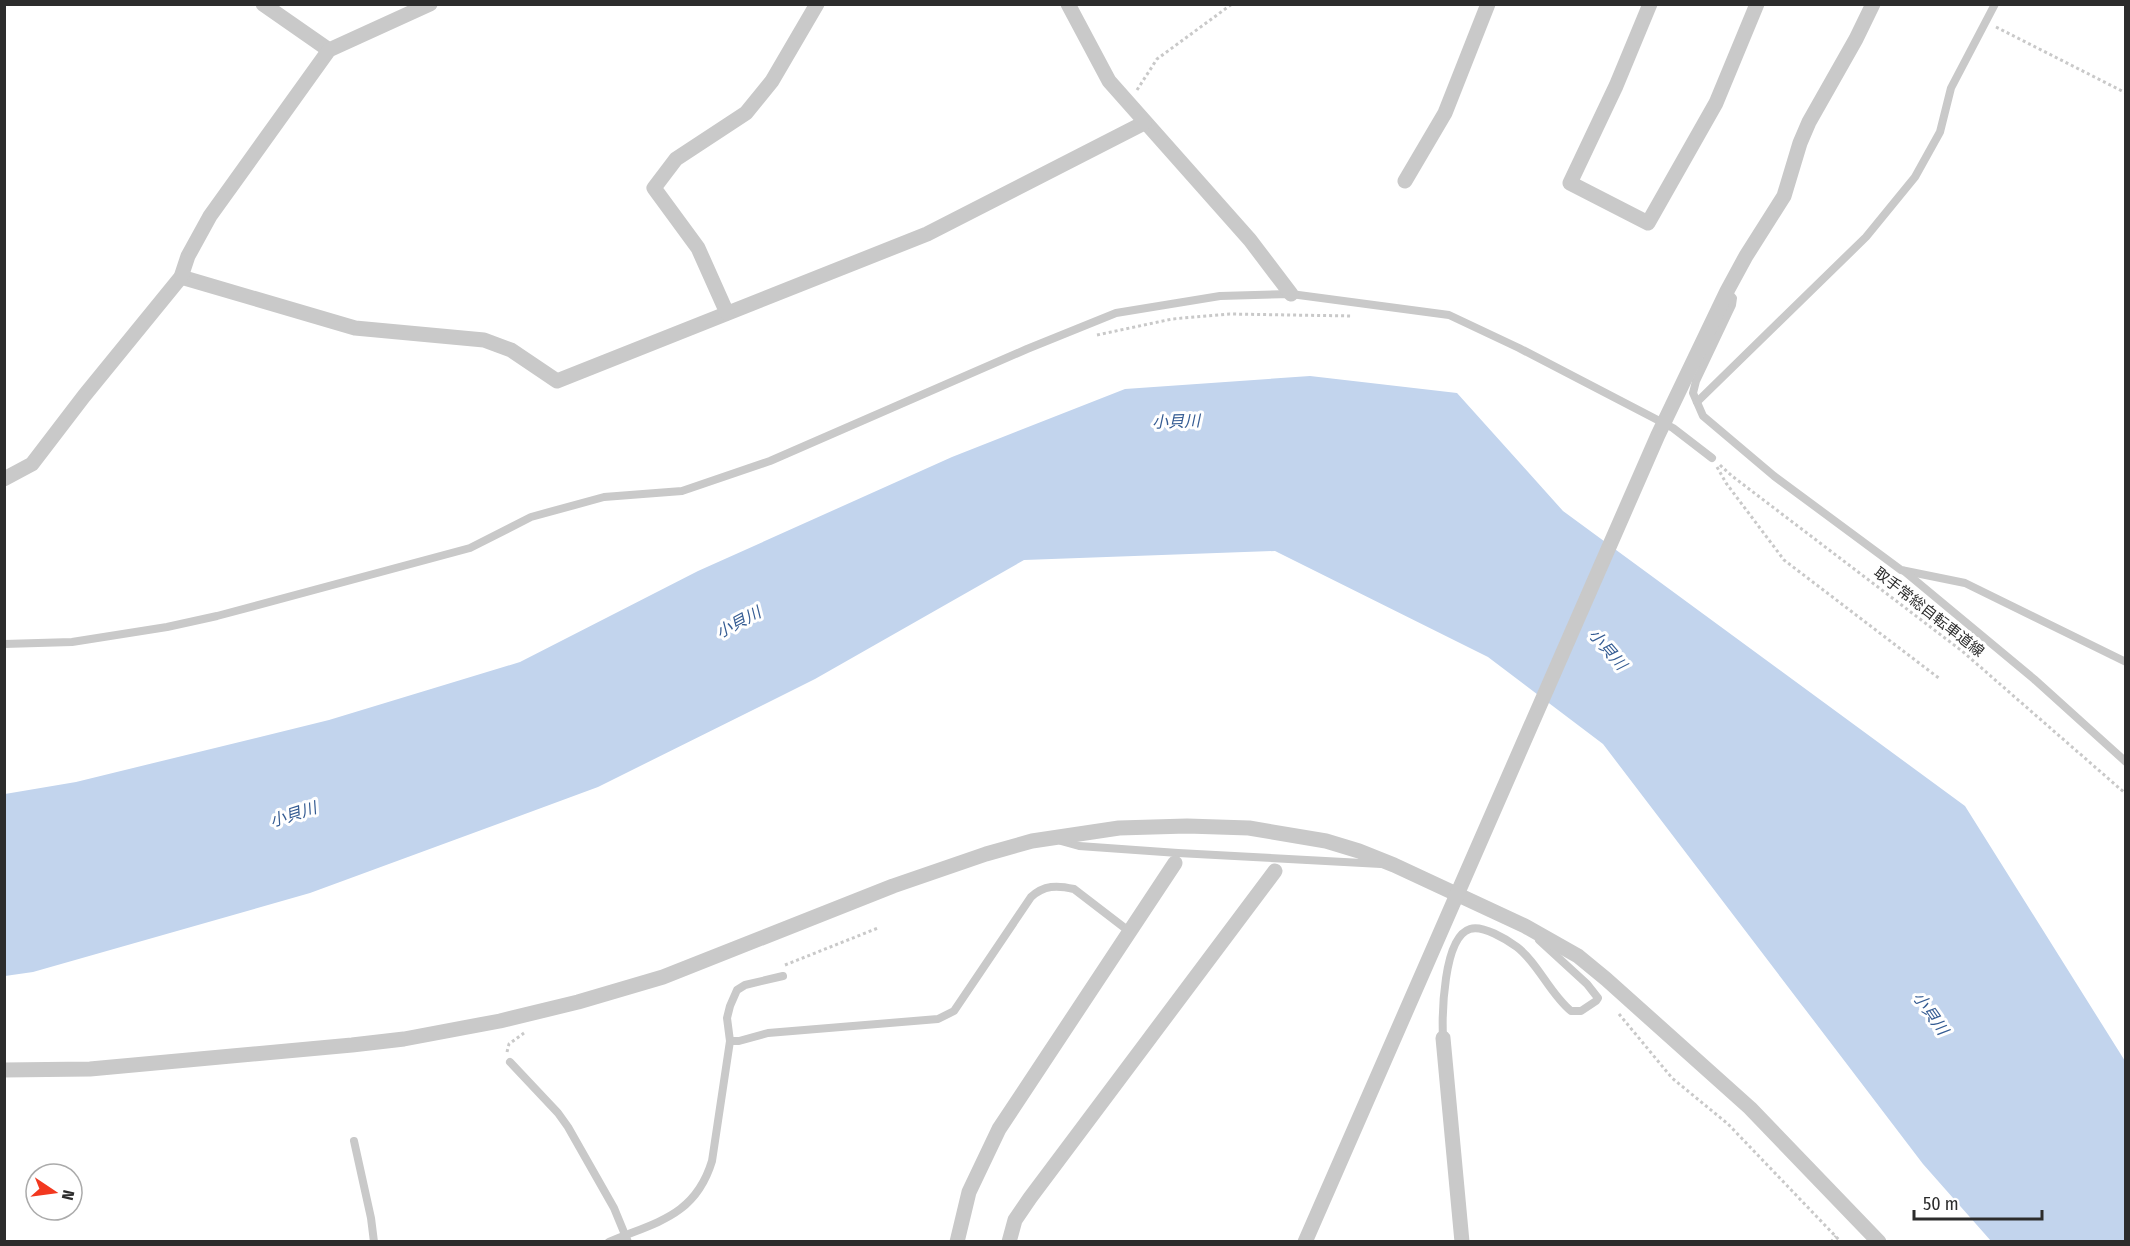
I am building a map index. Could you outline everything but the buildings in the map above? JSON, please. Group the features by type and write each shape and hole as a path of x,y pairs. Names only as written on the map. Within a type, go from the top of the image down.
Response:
{"street":[{"path":"263,4 329,50"},
{"path":"4,479 32,464 181,277 210,216 329,50 430,4"},
{"path":"727,313 698,248 654,188 676,159 746,113 772,81 817,4"},
{"path":"1068,4 1109,81 1250,240 1291,294"},
{"path":"1405,181 1445,113 1488,4"},
{"path":"1650,4 1616,86 1570,183 1648,223 1716,103 1757,4"},
{"path":"1305,1242 1661,429 1727,291 1784,196 1800,143 1809,122 1873,4"},
{"path":"181,277 355,328 484,340 511,350 557,381 927,234 1144,123"},
{"path":"4,1070 90,1069 352,1046 404,1039 530,1014 663,977 893,886 986,854 1049,838 1119,828 1187,826 1249,828 1326,841 1460,887 1578,956 1615,986 1750,1108 1879,1242"},
{"path":"957,1242 969,1192 999,1129 1177,858"},
{"path":"1009,1242 1016,1220 1030,1198 1276,866"},
{"path":"1443,1038 1462,1242"}],"lane":[{"path":"1697,402 1866,237 1915,177 1940,132 1951,88 1995,4"},
{"path":"1727,291 1733,298 1732,305 1696,381 1693,393 1703,416 1739,448 1901,570 2034,679 2126,762"},
{"path":"4,644 72,642 167,627 217,616 470,548 531,517 604,497 682,491 770,461 1027,349 1116,313 1220,296 1291,294 1449,315 1519,348 1712,458"},
{"path":"1901,570 1965,583 2126,662"},
{"path":"1049,838 1079,846 1177,858 1276,866 1394,865"},
{"path":"730,1041 739,1041 768,1033 938,1019 946,1016 954,1011 1031,897 1039,889 1049,886 1074,889 1130,932"},
{"path":"1443,1038 1443,1000 1449,964 1462,934 1471,929 1489,932 1518,948 1571,1011 1581,1011 1598,998 1587,984 1525,926"},
{"path":"609,1242 626,1238 672,1216 700,1188 712,1161 730,1041 727,1018 729,1006 737,990 745,985 783,976"},
{"path":"510,1062 568,1126 614,1208 626,1238"},
{"path":"354,1141 374,1242"}],"path":[{"path":"1128,104 1157,59 1232,4"},
{"path":"1986,23 2126,93"},
{"path":"1087,338 1172,319 1230,314 1355,316"},
{"path":"1712,458 1726,483 1784,560 1940,679"},
{"name":"取手常総自転車道線","path":"1712,458 1732,476 1962,651 2126,794"},
{"path":"783,976 785,965 878,928"},
{"path":"1598,998 1612,1005 1672,1078 1728,1124 1841,1242"},
{"path":"510,1062 507,1056 509,1044 532,1024 530,1014"},
{"path":"1831,1242 1836,1236"}],"water":[{"name":"小貝川","path":"1310,376 1457,393 1563,511 1965,806 2125,1061 2125,1241 1991,1241 1923,1164 1603,744 1488,657 1275,551 1024,560 815,679 598,787 310,893 33,972 5,976 5,794 76,782 329,720 520,662 698,571 952,457 1125,389"}]}
